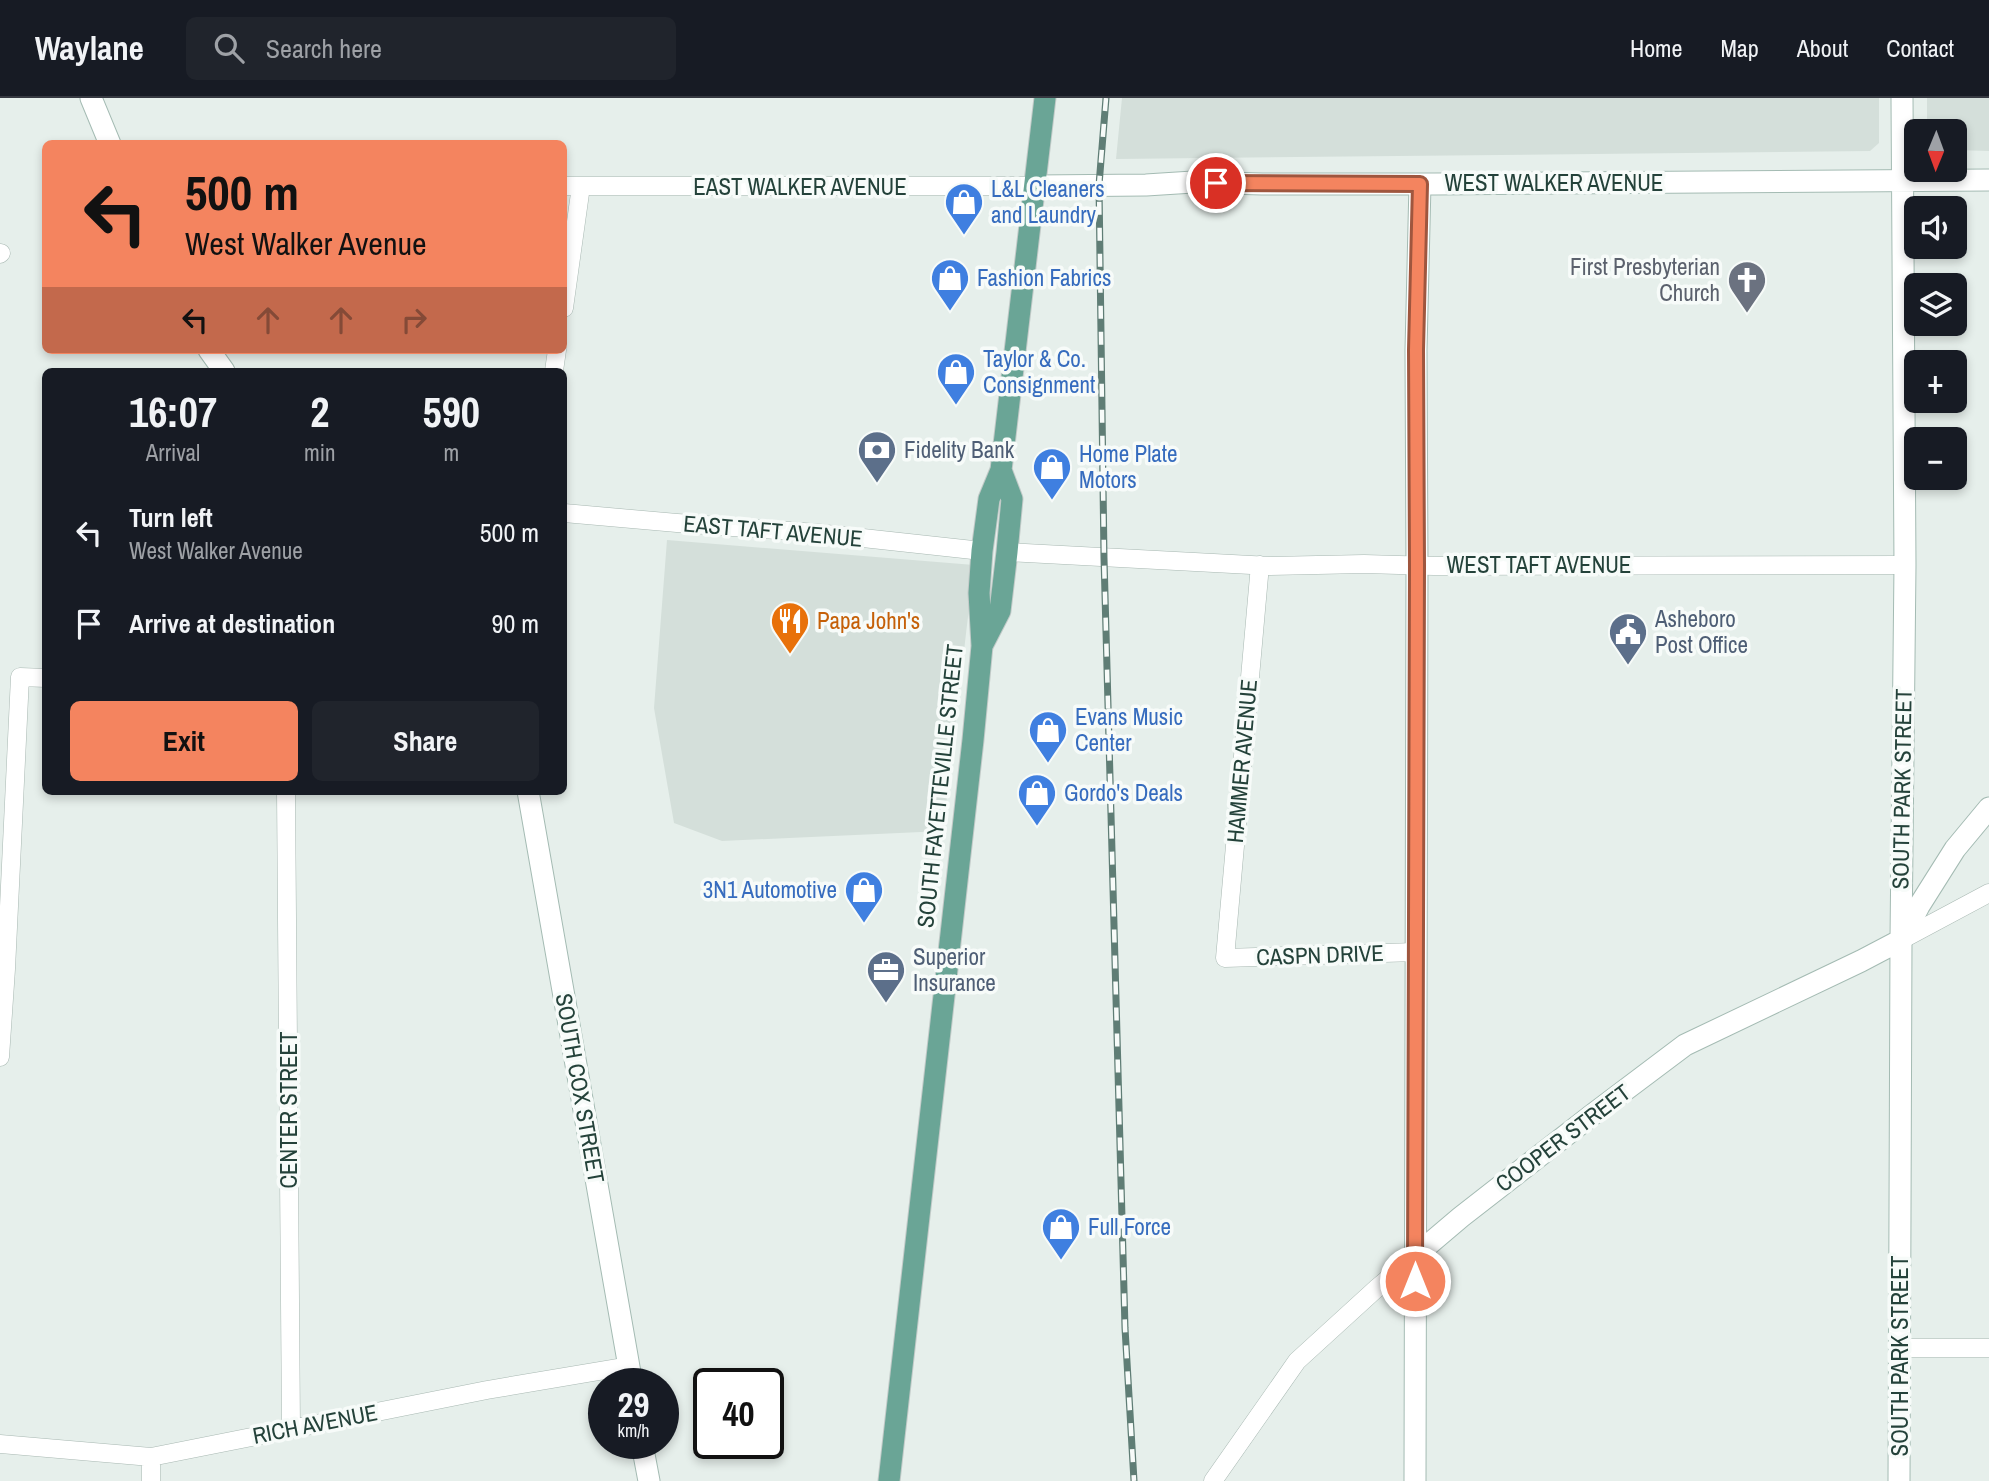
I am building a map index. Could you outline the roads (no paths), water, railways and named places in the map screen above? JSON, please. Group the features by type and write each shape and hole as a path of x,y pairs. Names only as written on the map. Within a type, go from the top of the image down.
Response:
{"main road":[{"name":"SOUTH FAYETTEVILLE STREET","path":"889,1481 982,646 979,593 982,551 989,499 997,479 1045,98"},
{"path":"982,646 1000,611 1012,499 997,479"},
{"path":"982,551 992,569 988,608 993,626"}],"street":[{"path":"91,98 108,140"},
{"name":"SOUTH PARK STREET","path":"1899,1481 1900,940 1905,565 1902,98"},
{"name":"WEST WALKER AVENUE","path":"1036,186 1193,182 1420,184 1989,180"},
{"path":"1415,1481 1416,350 1420,184"},
{"path":"567,262 572,186"},
{"name":"EAST WALKER AVENUE","path":"572,186 1036,186"},
{"name":"EAST TAFT AVENUE","path":"567,513 830,534 982,551"},
{"name":"WEST TAFT AVENUE","path":"1007,552 1260,565 1905,565"},
{"name":"HAMMER AVENUE","path":"1225,958 1260,565"},
{"path":"0,1058 20,677 42,678"},
{"name":"CENTER STREET","path":"286,795 291,1429"},
{"name":"SOUTH COX STREET","path":"529,795 630,1368"},
{"path":"1900,940 1955,849 1989,808"},
{"name":"COOPER STREET","path":"1213,1481 1297,1361 1461,1217 1559,1140 1685,1045 1861,961 1989,893"},
{"name":"CASPN DRIVE","path":"1225,958 1416,953"},
{"path":"1900,1348 1989,1348"},
{"name":"RICH AVENUE","path":"0,1444 150,1457 487,1390 588,1379"},
{"path":"150,1457 151,1481"},
{"path":"645,1459 649,1481"}],"railway":[{"path":"1106,98 1099,185 1104,558 1125,1328 1134,1481"}],"place":[{"name":"L&L Cleaners and Laundry","path":"964,236"},
{"name":"Fashion Fabrics","path":"950,312"},
{"name":"First Presbyterian Church","path":"1747,314"},
{"name":"Taylor & Co. Consignment","path":"956,406"},
{"name":"Fidelity Bank","path":"877,484"},
{"name":"Home Plate Motors","path":"1052,501"},
{"name":"Papa John's","path":"790,655"},
{"name":"Asheboro Post Office","path":"1628,666"},
{"name":"Evans Music Center","path":"1048,764"},
{"name":"Gordo's Deals","path":"1037,827"},
{"name":"3N1 Automotive","path":"864,924"},
{"name":"Superior Insurance","path":"886,1004"},
{"name":"Full Force","path":"1061,1261"}]}
